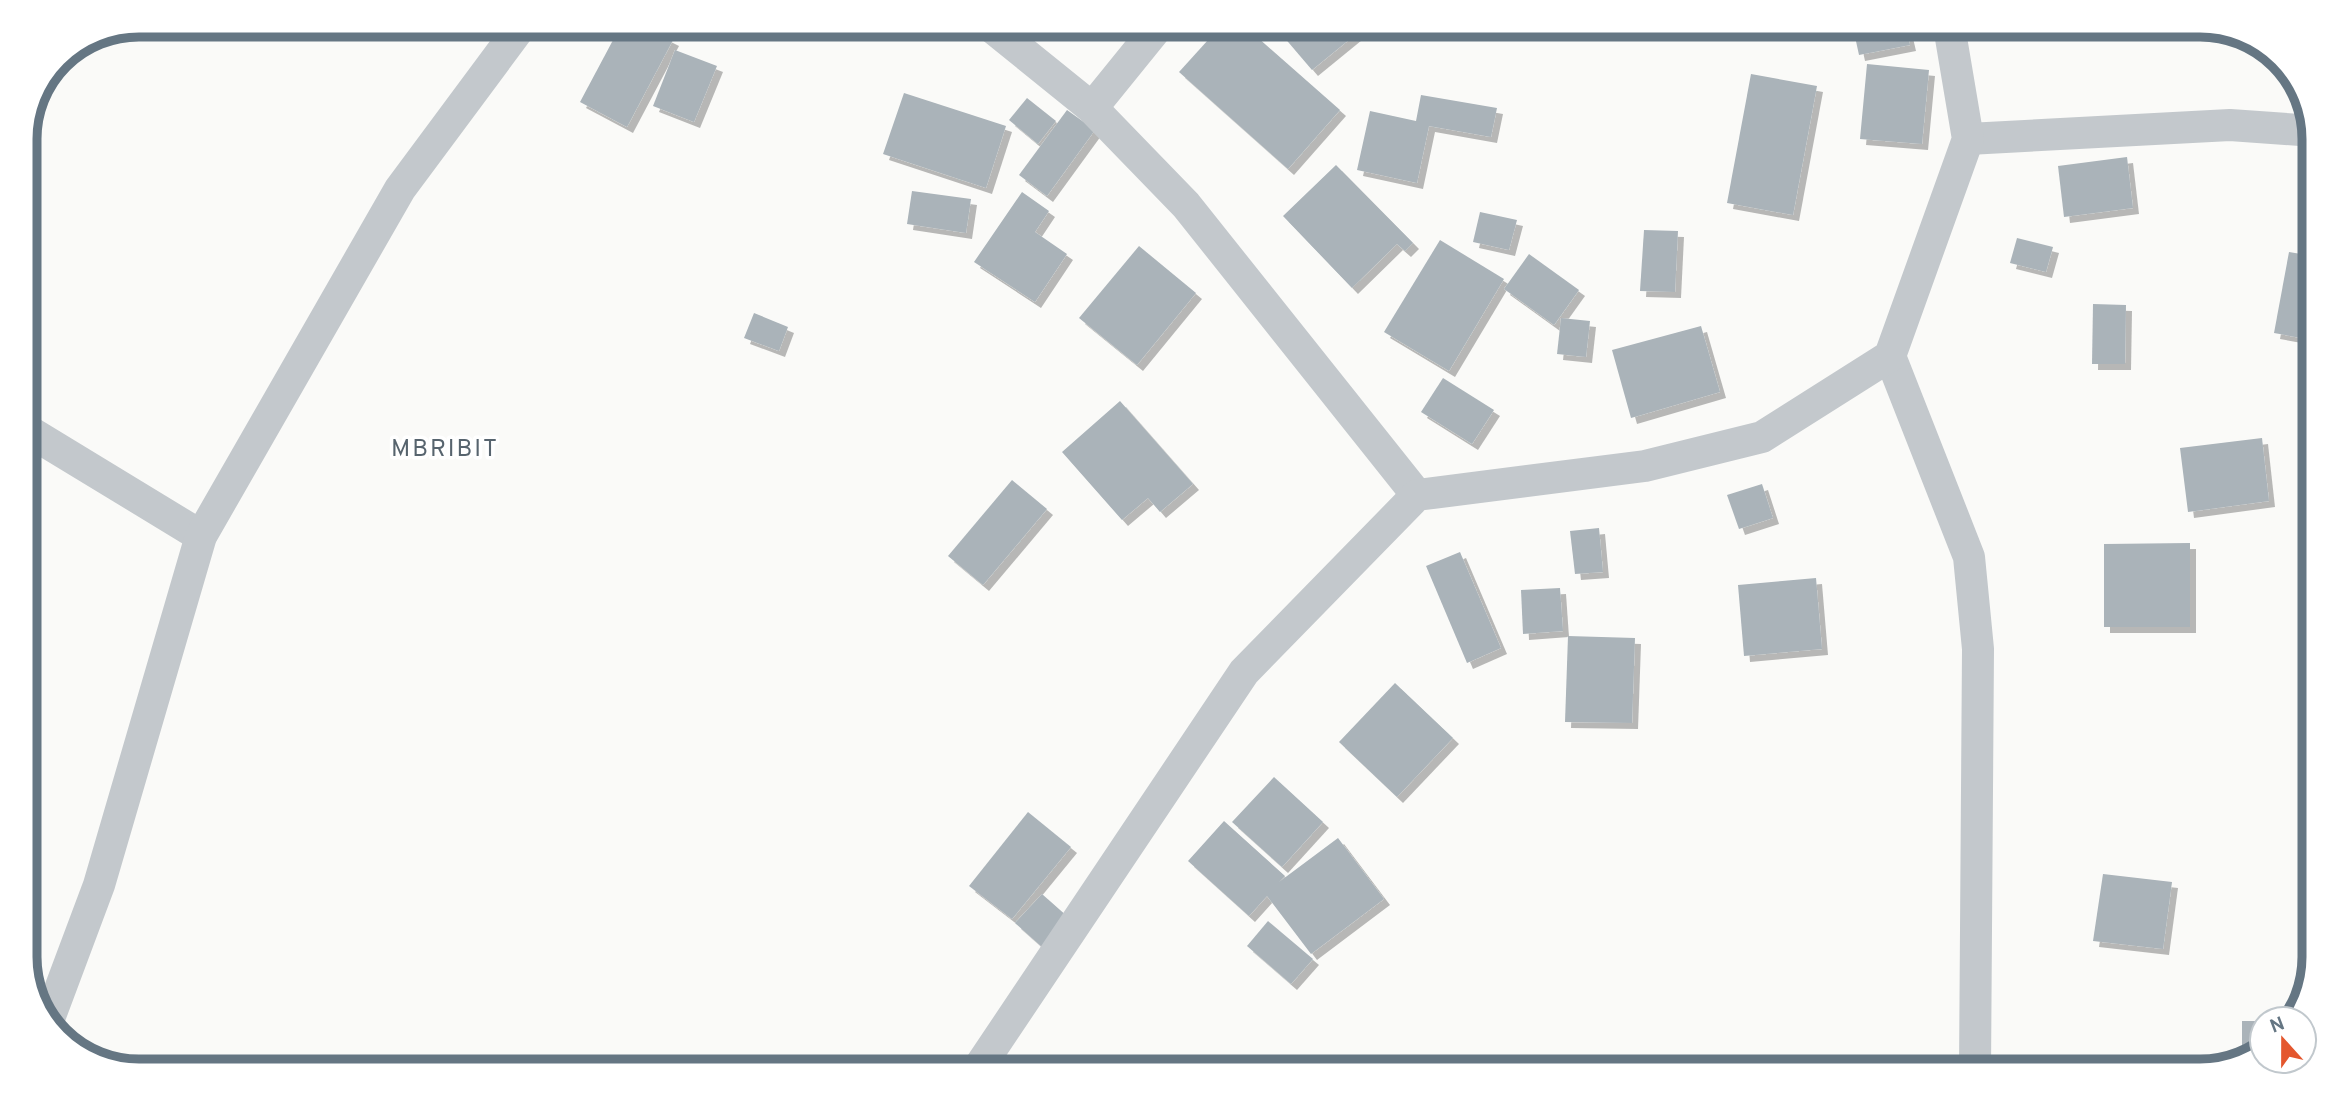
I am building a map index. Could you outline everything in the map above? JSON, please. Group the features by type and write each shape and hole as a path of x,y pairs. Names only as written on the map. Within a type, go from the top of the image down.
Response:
{"street":[{"path":"52,1011 99,885 201,536 400,188 513,37"},
{"path":"1004,37 1091,108 1186,205 1417,495"},
{"path":"1091,108 1149,37"},
{"path":"985,1059 1244,672 1417,495 1645,466 1762,437 1890,356 1968,139 1951,37"},
{"path":"1968,139 2230,125 2302,130"},
{"path":"1890,356 1969,557 1978,649 1976,1059"},
{"path":"37,436 201,536"}],"building":[{"path":"615,37 667,37 673,40 627,127 580,102"},
{"path":"1211,37 1257,37 1340,110 1288,169 1179,72"},
{"path":"1284,37 1352,37 1312,70"},
{"path":"1855,37 1908,37 1910,45 1859,55"},
{"path":"675,50 717,66 694,122 653,106"},
{"path":"1867,64 1929,70 1922,144 1860,139"},
{"path":"1751,74 1817,86 1793,215 1727,203"},
{"path":"904,93 1006,126 986,188 883,154"},
{"path":"1421,95 1497,108 1491,137 1429,126 1417,183 1357,170 1370,111 1416,121"},
{"path":"1027,98 1056,121 1038,144 1009,120"},
{"path":"1067,110 1095,130 1047,196 1019,175"},
{"path":"2127,157 2133,208 2064,217 2058,166"},
{"path":"1336,165 1413,243 1405,251 1397,244 1352,288 1283,216"},
{"path":"912,191 971,199 966,233 907,224"},
{"path":"1022,192 1049,211 1035,232 1067,254 1035,302 974,262"},
{"path":"1480,212 1517,220 1509,250 1473,242"},
{"path":"1644,230 1678,231 1675,292 1640,291"},
{"path":"2017,238 2053,247 2046,272 2010,263"},
{"path":"1440,240 1504,279 1449,371 1384,332"},
{"path":"1139,246 1196,293 1137,365 1079,318"},
{"path":"2289,252 2302,254 2302,338 2274,333"},
{"path":"1529,254 1579,290 1554,325 1504,289"},
{"path":"2093,304 2126,305 2125,364 2092,364"},
{"path":"754,313 788,327 779,351 744,338"},
{"path":"1561,318 1590,321 1586,357 1557,354"},
{"path":"1701,326 1720,392 1631,418 1612,350"},
{"path":"1443,378 1494,410 1472,444 1421,412"},
{"path":"1120,401 1193,484 1160,512 1148,498 1122,520 1062,452"},
{"path":"2262,438 2269,501 2188,512 2180,448"},
{"path":"1012,480 1047,509 983,585 948,556"},
{"path":"1762,484 1773,518 1739,529 1727,495"},
{"path":"1599,528 1603,572 1575,574 1570,531"},
{"path":"2190,543 2190,627 2104,627 2104,544"},
{"path":"1460,552 1501,648 1467,663 1426,566"},
{"path":"1816,578 1822,649 1744,656 1738,585"},
{"path":"1560,588 1563,631 1523,634 1521,590"},
{"path":"1568,636 1635,638 1632,723 1565,722"},
{"path":"1395,683 1453,738 1397,797 1339,742"},
{"path":"1274,777 1323,822 1282,867 1232,822"},
{"path":"1028,812 1071,847 1012,919 969,886"},
{"path":"1224,821 1285,876 1279,882 1338,838 1384,899 1311,954 1267,896 1249,916 1188,861"},
{"path":"2103,874 2172,882 2163,949 2093,941"},
{"path":"1042,894 1068,917 1042,947 1015,923"},
{"path":"1268,921 1313,959 1291,984 1247,946"},
{"path":"2242,1021 2248,1021 2248,1047 2242,1050"}],"district":[{"name":"MBRIBIT","path":"445,450"}]}
